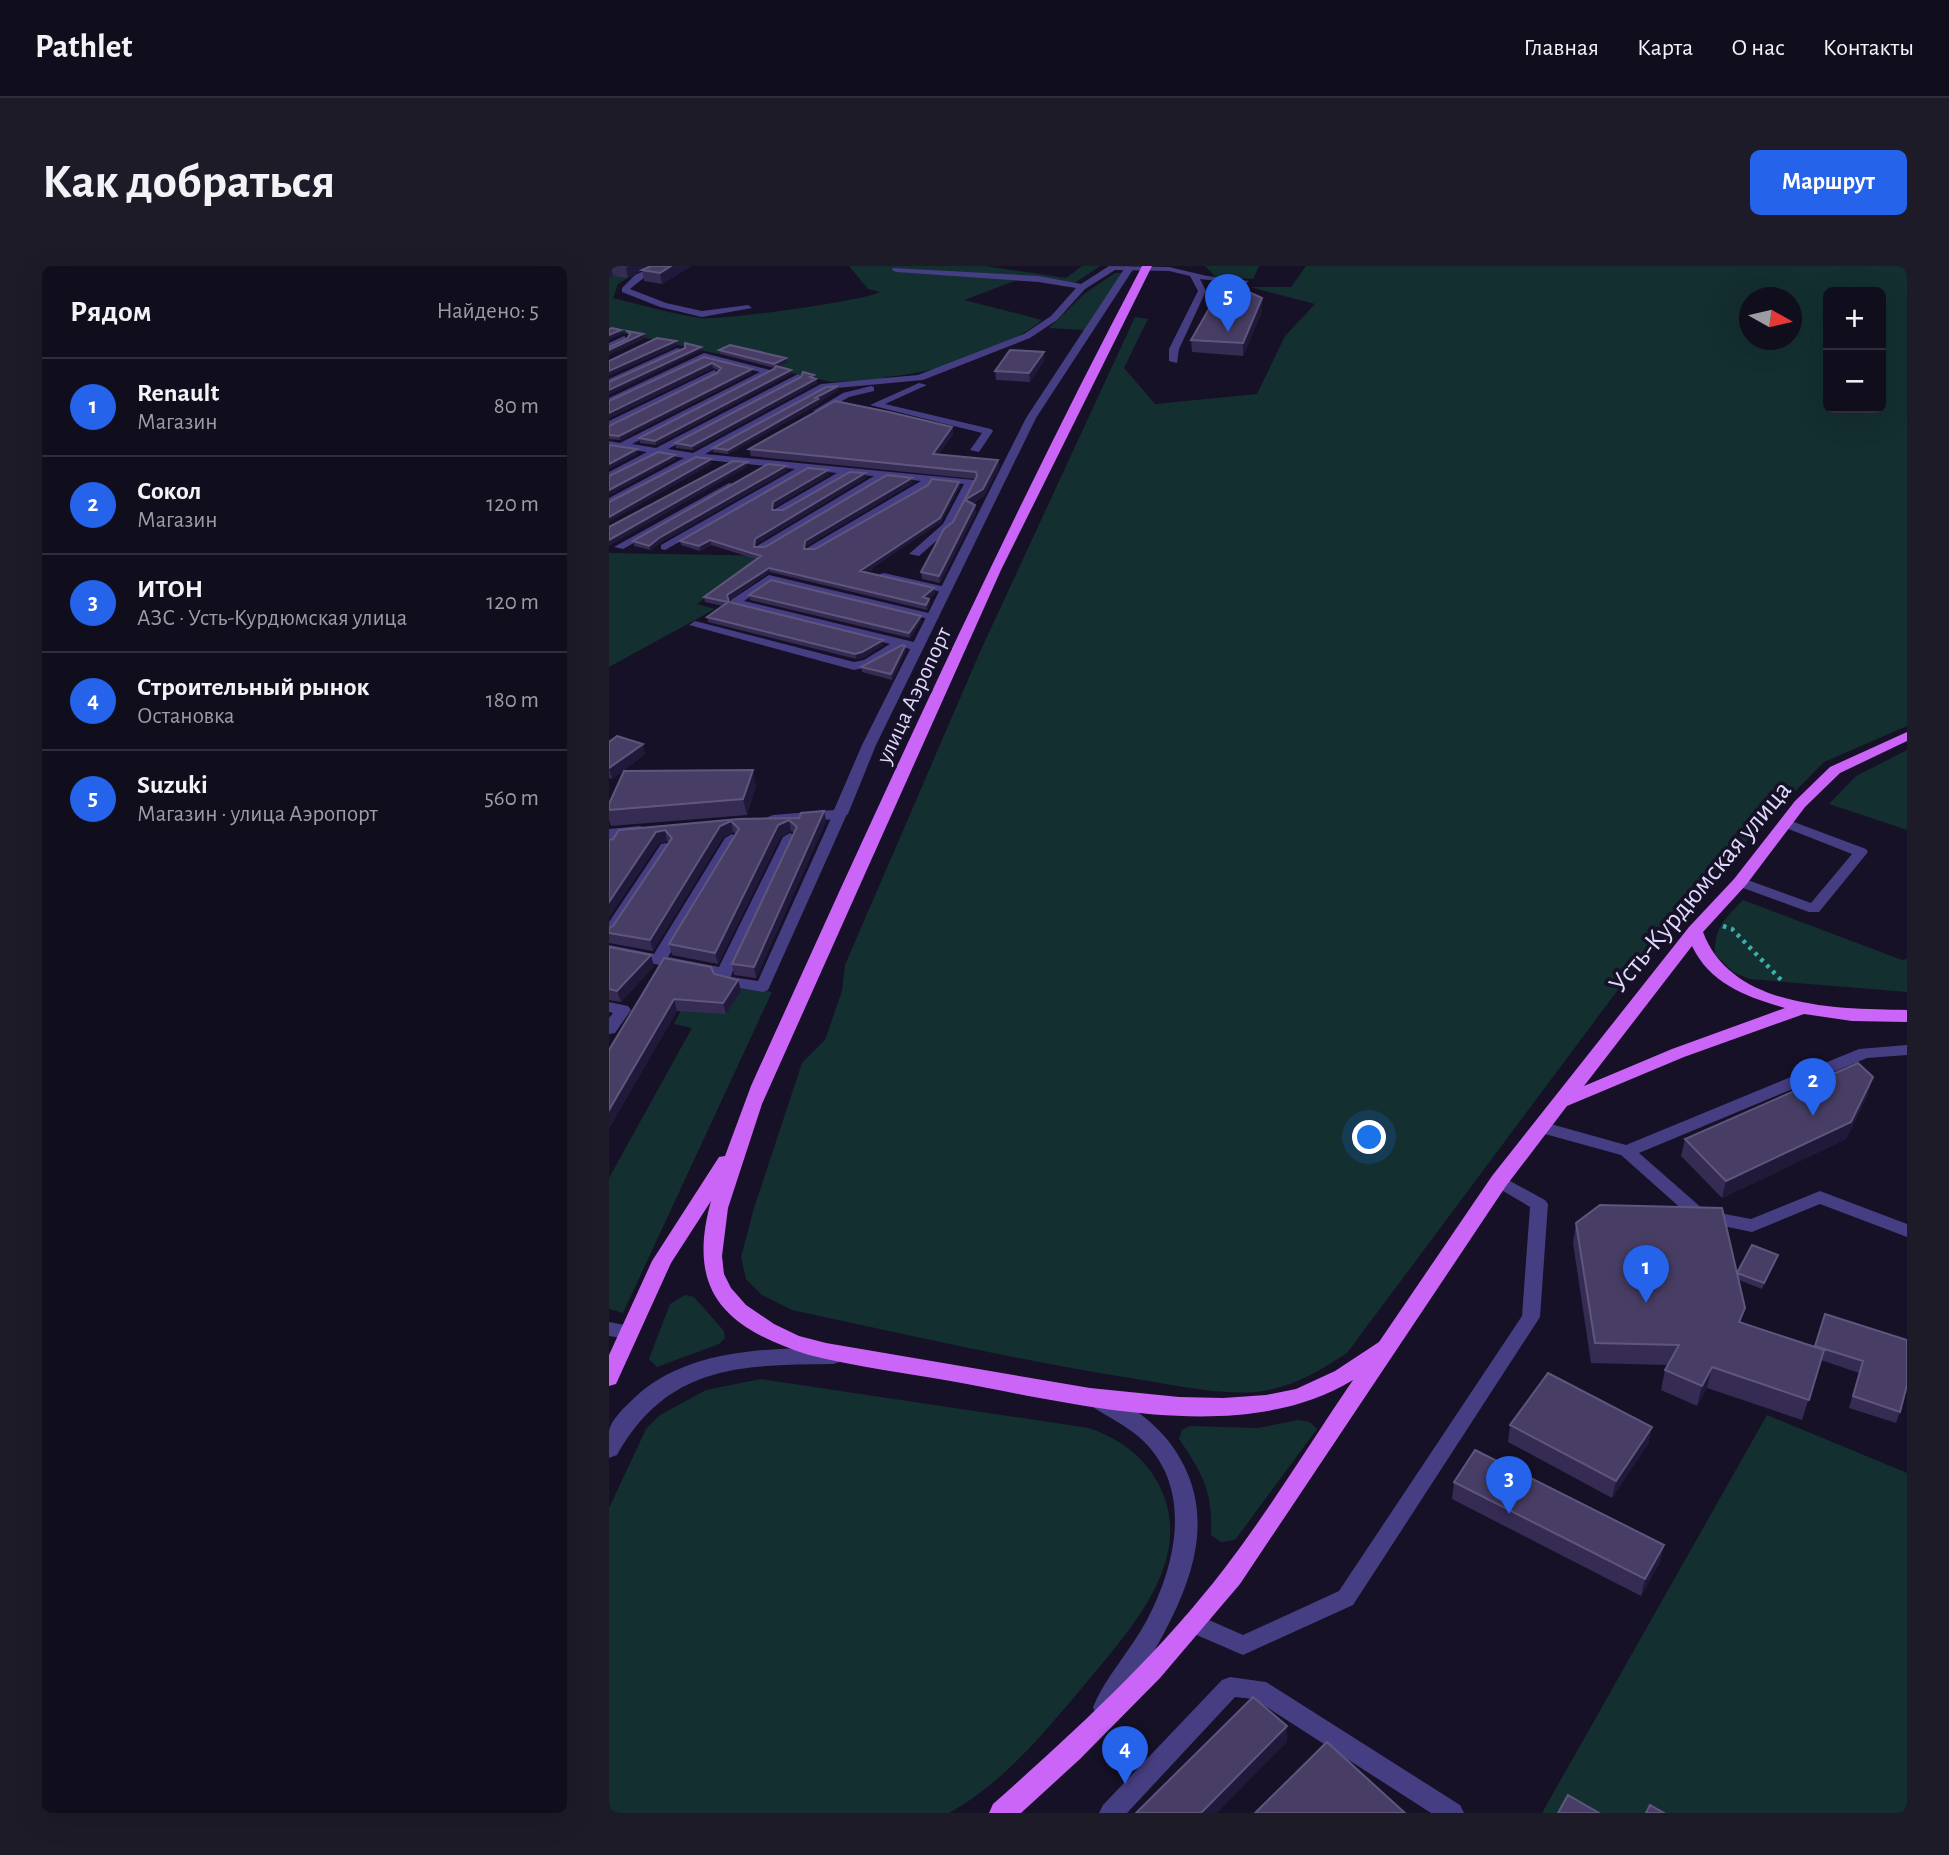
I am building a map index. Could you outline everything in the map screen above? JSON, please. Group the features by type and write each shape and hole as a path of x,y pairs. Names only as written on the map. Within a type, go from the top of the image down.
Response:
{"main road":[{"name":"улица Аэропорт","path":"734,1150 770,1062 945,678 1106,342 1147,267"},
{"name":"Усть-Курдюмская улица","path":"1004,1812 1078,1744 1193,1623 1232,1577 1383,1349 1499,1181 1695,931 1740,882 1786,823 1835,770 1907,736"},
{"path":"1695,931 1700,951 1716,972 1749,990 1803,1008 1852,1015 1907,1016"},
{"path":"1558,1103 1678,1053 1803,1008"},
{"path":"609,1378 619,1331 734,1150"},
{"path":"734,1150 711,1248 713,1273 723,1293 737,1310 778,1336 857,1356 1094,1398 1232,1406 1268,1404 1308,1395 1343,1378 1383,1349"}],"street":[{"path":"740,826 840,814 869,745 1031,418 1129,268"},
{"path":"612,837 659,830"},
{"path":"609,1449 629,1416 661,1389 696,1370 734,1359 857,1356"},
{"path":"1078,1744 1137,1662 1166,1606 1185,1557 1188,1523 1179,1474 1152,1433 1136,1419 1094,1398"}],"lane":[{"path":"666,266 654,268 634,278 625,290 663,305 702,314 748,308"},
{"path":"961,266 1015,272 1081,287"},
{"path":"813,415 846,395 920,378 993,352 1027,336 1054,318 1081,287 1113,267 1147,267 1245,281"},
{"path":"896,270 1039,279"},
{"path":"1174,361 1174,349 1202,291 1193,274"},
{"path":"975,450 988,431 875,405 1035,343 1059,328 1054,318"},
{"path":"609,346 624,339"},
{"path":"609,382 680,350"},
{"path":"609,402 704,356 769,371 615,445 609,452"},
{"path":"609,425 714,373"},
{"path":"609,476 798,377"},
{"path":"609,502 824,386 889,383"},
{"path":"615,445 734,460 970,482 947,526 915,554"},
{"path":"711,473 757,447"},
{"path":"750,475 767,463"},
{"path":"665,547 806,467"},
{"path":"779,511 848,471"},
{"path":"761,548 885,474"},
{"path":"811,550 923,485 928,478"},
{"path":"619,547 738,481"},
{"path":"785,568 735,602 918,647"},
{"path":"884,576 946,590"},
{"path":"769,578 933,617"},
{"path":"695,625 854,666 868,663 898,644"},
{"path":"790,837 723,980 762,987 840,814"},
{"path":"1740,882 1814,909 1861,852 1786,823"},
{"path":"658,961 740,826"},
{"path":"609,933 666,847"},
{"path":"609,950 724,973"},
{"path":"609,1007 623,1010 609,1029"},
{"path":"1627,1151 1865,1053 1907,1050"},
{"path":"1540,1127 1627,1151 1699,1215 1752,1226 1820,1197 1907,1231"},
{"path":"1193,1623 1243,1645 1346,1598 1531,1317 1539,1204 1499,1181"},
{"path":"1111,1813 1230,1687 1258,1689 1452,1813"}],"path":[{"path":"1719,925 1732,929 1784,984"}],"green space":[{"path":"849,266 985,266 1066,278 1082,266 1100,266 1069,287 1020,279 964,300 1042,320 988,352 947,366 885,377 884,380 831,382 775,369 788,362 731,348 718,354 614,331 609,333 609,270 646,267 618,284 613,298 679,314 714,318 824,305 880,292 868,289"},
{"path":"1205,266 1259,266 1253,279 1216,277"},
{"path":"1306,266 1907,266 1907,726 1824,762 1673,916 1347,1353 1304,1378 1281,1387 1256,1392 1193,1388 1003,1355 792,1310 762,1295 746,1279 741,1257 754,1208 802,1063 825,1040 842,991 845,965 980,652 1135,317 1148,319 1124,368 1155,404 1257,394 1285,336 1315,304 1250,287 1291,287"},
{"path":"1115,273 1122,273 1084,330 1049,328 1084,294"},
{"path":"609,553 827,557 876,564 871,571 752,564 697,604 715,609 609,667"},
{"path":"1907,750 1907,830 1829,804 1856,776"},
{"path":"1743,900 1902,960 1907,959 1907,992 1749,979 1733,972 1715,954 1715,945 1722,924"},
{"path":"710,980 772,992 623,1313 609,1309 609,1178 692,1028 674,1024 680,1012"},
{"path":"685,1295 694,1297 724,1331 725,1338 719,1344 657,1367 649,1359 670,1304"},
{"path":"761,1379 1089,1428 1129,1449 1145,1464 1158,1483 1168,1512 1170,1540 1164,1567 1136,1620 1052,1724 1021,1757 969,1801 949,1813 609,1813 609,1508 646,1429 660,1415 706,1390"},
{"path":"1767,1415 1907,1473 1907,1813 1542,1813"},
{"path":"1298,1420 1310,1422 1317,1429 1235,1540 1221,1542 1211,1535 1210,1507 1205,1484 1179,1439 1182,1430 1190,1426 1258,1428"}],"building":[{"path":"651,266 671,266 660,273 642,270"},
{"path":"1225,281 1262,298 1243,343 1191,340"},
{"path":"609,329 621,330 609,335"},
{"path":"627,331 643,334 609,350 609,347 627,339 630,334"},
{"path":"657,338 676,341 609,371 609,361"},
{"path":"685,343 701,347 609,390 609,382 685,348"},
{"path":"730,345 786,358 774,364 719,350"},
{"path":"1010,350 1044,352 1029,373 995,371"},
{"path":"704,357 752,369 619,436 609,435 609,426 717,373 721,368 712,363 609,413 609,401"},
{"path":"776,366 791,370 655,441 639,438 774,369"},
{"path":"803,372 814,375 810,377 816,379 692,446 675,443 801,377"},
{"path":"838,386 728,450 713,448 826,387"},
{"path":"835,401 952,427 933,454 998,460 983,489 965,500 975,505 939,576 921,572 944,529 953,522 977,476 976,472 749,449"},
{"path":"609,445 637,449 609,464"},
{"path":"658,452 675,455 609,490 609,476"},
{"path":"696,457 711,459 609,517 609,502"},
{"path":"733,461 747,462 609,540 609,527"},
{"path":"768,464 786,466 649,546 633,541"},
{"path":"808,468 828,470 773,502 772,510 783,510 850,472 865,473 755,539 754,547 765,547 887,475 912,478 805,541 804,549 815,549 928,485 932,479 959,482 940,518 860,571 934,588 923,597 929,599 926,605 769,568 727,595 729,602 883,640 855,654 707,617 728,602 704,597 761,556 710,540 699,546 680,541"},
{"path":"771,580 921,616 909,633 749,595"},
{"path":"902,645 905,646 891,674 861,667"},
{"path":"617,736 643,744 609,768 609,742"},
{"path":"753,770 743,799 609,810 609,804 624,771"},
{"path":"824,811 754,967 732,964 797,827 789,820 778,825 715,953 669,944 739,829 731,821 720,826 650,940 609,933 609,928 613,926 672,838 665,830 656,832 609,902 609,840 613,839 619,830 739,819 799,818 801,813"},
{"path":"609,947 651,955 617,991 609,989"},
{"path":"664,958 711,967 714,974 738,980 723,1003 674,999 609,1110 609,1050"},
{"path":"1858,1063 1873,1077 1851,1122 1726,1181 1685,1139"},
{"path":"1600,1205 1722,1208 1745,1308 1739,1322 1824,1350 1809,1400 1712,1367 1702,1386 1665,1370 1679,1345 1595,1343 1576,1223"},
{"path":"1752,1245 1778,1255 1764,1283 1737,1273"},
{"path":"1825,1314 1907,1340 1907,1385 1900,1412 1853,1396 1863,1361 1815,1346"},
{"path":"1548,1373 1652,1427 1616,1481 1510,1425"},
{"path":"1475,1450 1664,1545 1645,1579 1454,1482"},
{"path":"1253,1697 1287,1726 1201,1813 1136,1813"},
{"path":"1327,1742 1405,1813 1255,1813"},
{"path":"1568,1795 1599,1813 1558,1813"},
{"path":"1650,1805 1664,1813 1646,1813"}],"place":[{"name":"Suzuki","path":"1228,332"},
{"name":"Сокол","path":"1813,1116"},
{"name":"Renault","path":"1646,1303"},
{"name":"ИТОН","path":"1509,1514"},
{"name":"Строительный рынок","path":"1125,1784"}]}
